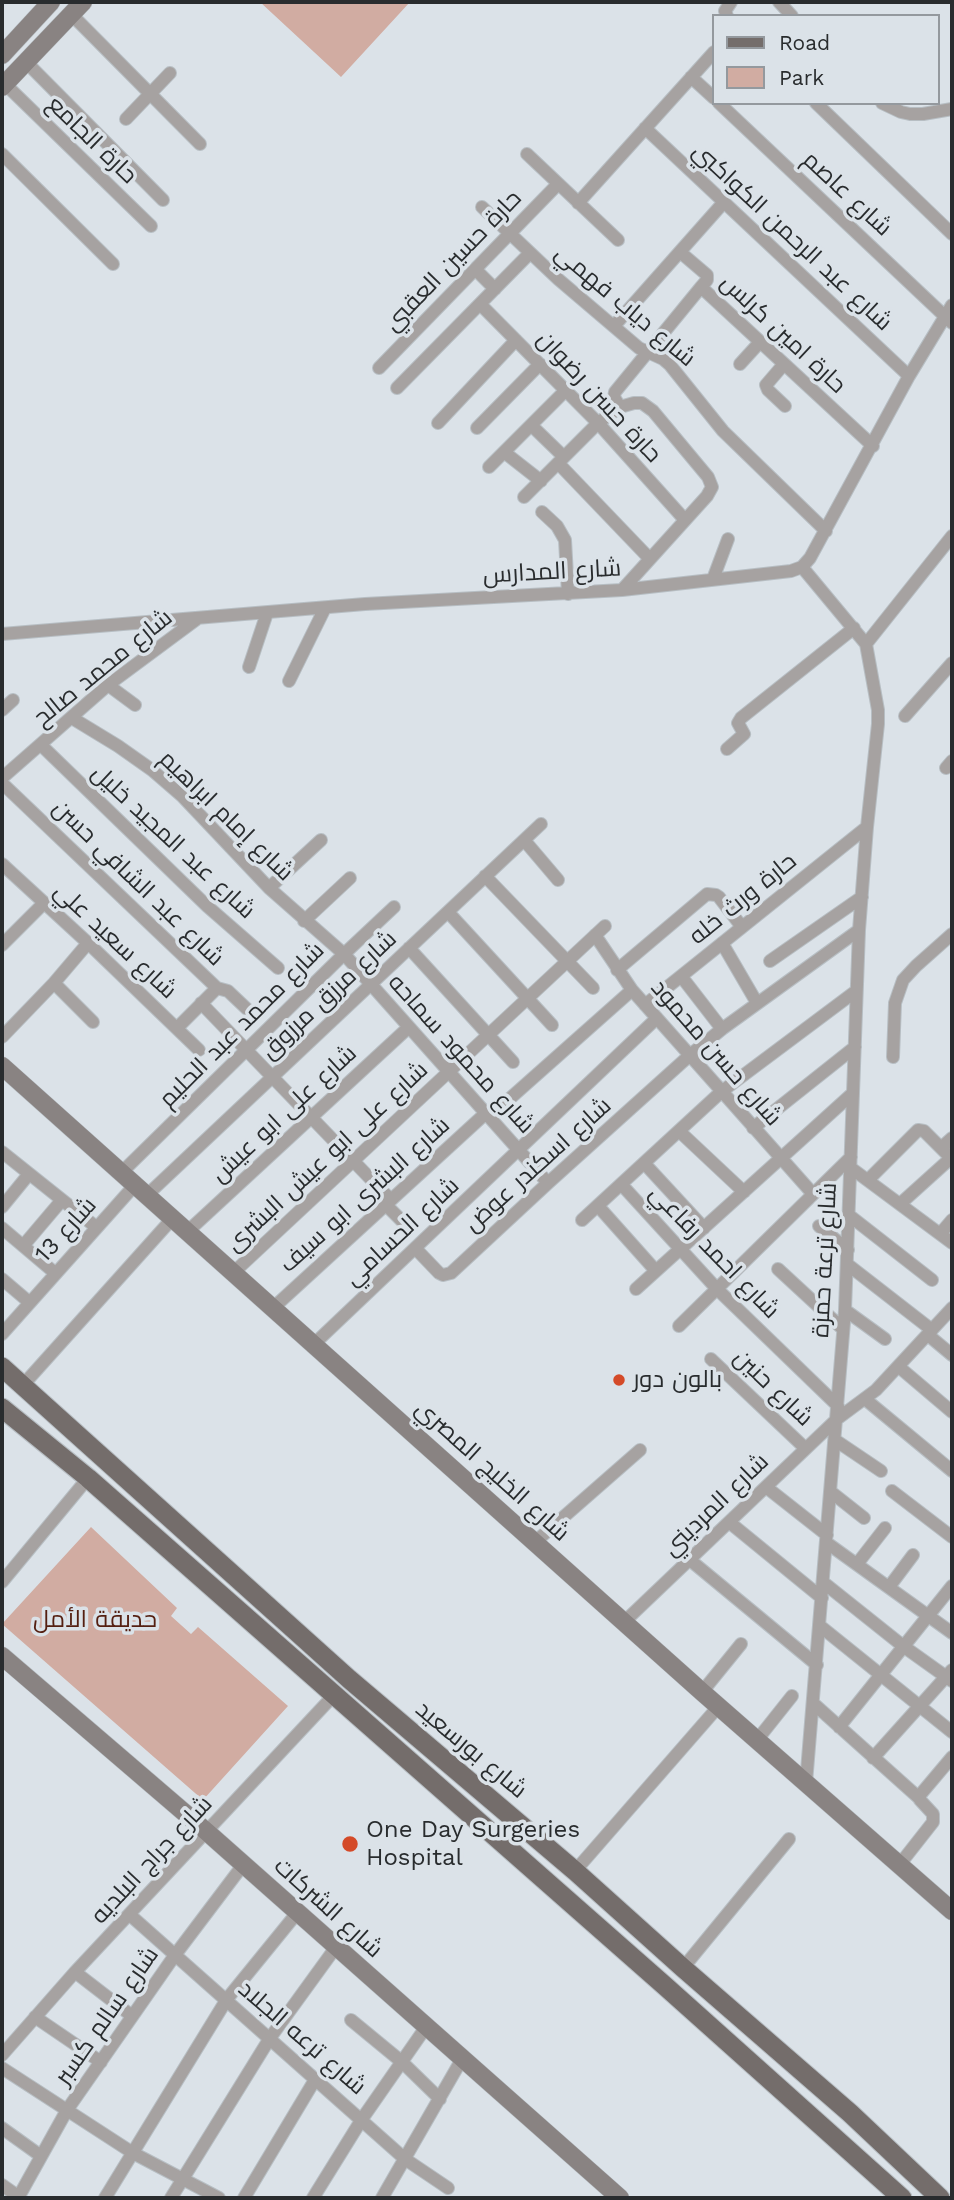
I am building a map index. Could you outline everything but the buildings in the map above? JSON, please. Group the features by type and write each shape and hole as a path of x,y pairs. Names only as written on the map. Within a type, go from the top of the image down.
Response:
{"main road":[{"name":"شارع بورسعيد","path":"2,1367 349,1679 575,1871 849,2113 940,2198"},
{"name":"شارع بورسعيد","path":"2,1408 88,1478 686,2004 902,2198"}],"street":[{"path":"5,46 51,2"},
{"path":"3,86 77,8 150,94 200,144"},
{"path":"578,202 712,53"},
{"path":"26,62 163,200"},
{"path":"126,119 170,73"},
{"path":"691,77 712,96"},
{"name":"حارة الجامع","path":"3,86 151,226"},
{"name":"شارع عاصم","path":"721,105 950,315"},
{"path":"818,105 952,234"},
{"path":"885,105 910,114 952,109"},
{"name":"شارع عبد الرحمن الكواكبي","path":"645,128 909,376"},
{"path":"2,153 113,264"},
{"path":"527,154 618,240"},
{"name":"حارة حسين العقبي","path":"379,368 558,184"},
{"path":"614,326 724,202"},
{"name":"شارع دياب فهمي","path":"482,207 614,326 646,352 670,365 723,431 826,531"},
{"name":"حارة امين كرلس","path":"680,252 707,275 707,280 701,287 873,446"},
{"path":"397,388 530,253"},
{"path":"475,270 495,289"},
{"path":"620,407 614,397 615,392 701,287"},
{"name":"حارة حسن رضوان","path":"480,303 598,423 685,520"},
{"path":"950,315 909,376 826,531 802,567 866,644 948,547 952,536"},
{"path":"438,423 516,340"},
{"path":"740,364 760,342"},
{"path":"477,428 540,364"},
{"path":"784,365 766,385 785,406"},
{"path":"489,467 566,390"},
{"path":"524,497 598,423 620,407 635,402 642,403 653,411 711,481 710,492 622,590"},
{"path":"531,425 650,559"},
{"path":"504,452 541,481"},
{"path":"542,512 565,540 568,594"},
{"path":"713,579 728,539"},
{"name":"شارع المدارس","path":"2,634 267,612 622,590 791,571 802,567"},
{"path":"289,681 325,608"},
{"path":"249,667 267,612"},
{"name":"شارع محمد صالح","path":"2,778 108,685 198,618"},
{"path":"727,749 744,734 738,723 741,718 854,628"},
{"name":"شارع ترعة حمزة","path":"806,1783 845,1310 859,930 877,739 878,710 866,644"},
{"path":"905,716 952,663"},
{"path":"108,685 135,705"},
{"path":"2,710 13,700"},
{"name":"شارع إمام ابراهيم","path":"72,718 152,770 182,796 268,888 344,954"},
{"name":"شارع عبد المجيد خليل","path":"41,745 207,906 278,968"},
{"name":"شارع عبد الشافي حسن","path":"2,778 217,988 228,991 247,1009"},
{"name":"شارع مرزق مرزوق","path":"134,1185 272,1077 541,824"},
{"name":"حارة ورث خله","path":"645,1005 867,827"},
{"path":"268,888 321,840"},
{"path":"524,841 558,880"},
{"name":"شارع سعيد علي","path":"2,864 199,1049"},
{"path":"485,876 593,988"},
{"path":"304,921 350,877"},
{"path":"617,970 707,894 719,897 742,927"},
{"path":"770,961 862,897"},
{"path":"2,945 44,903"},
{"name":"شارع محمد عبد الحليم","path":"134,1185 246,1050 394,907"},
{"path":"448,912 552,1025"},
{"name":"شارع على ابو عيش البشرى","path":"233,1273 605,926"},
{"name":"شارع اسكندر عوض","path":"415,1248 439,1273 447,1275 689,1056 859,930"},
{"path":"892,1057 895,1003 904,980 952,934"},
{"name":"شارع حسن محمود","path":"595,935 632,990 813,1194"},
{"path":"2,1037 89,943"},
{"path":"722,943 757,1003"},
{"path":"409,948 513,1062"},
{"name":"شارع محمود سماحه","path":"344,954 548,1183"},
{"path":"681,976 722,1029"},
{"path":"54,983 93,1022"},
{"path":"177,1028 217,988"},
{"name":"شارع البشرى ابو سيف","path":"273,1308 388,1202 632,990"},
{"path":"582,1220 721,1092 856,991"},
{"path":"201,1003 353,1161 402,1221"},
{"name":"شارع الحسامي","path":"314,1344 657,1018"},
{"name":"شارع على ابو عيش","path":"187,1232 409,1027"},
{"path":"753,1128 855,1046"},
{"name":"شارع الخليج المصري","path":"3,1069 702,1692 951,1907"},
{"path":"636,1289 853,1093"},
{"path":"868,1180 918,1130 924,1131 952,1158 900,1204"},
{"path":"679,1131 744,1192"},
{"path":"941,1148 952,1138"},
{"path":"2,1152 96,1227"},
{"path":"679,1326 813,1194 851,1162 868,1180 952,1243"},
{"path":"644,1163 704,1228"},
{"path":"2,1207 29,1174"},
{"name":"شارع احمد رفاعي","path":"621,1184 716,1289 837,1413"},
{"name":"شارع 13","path":"2,1334 134,1185"},
{"path":"23,1246 62,1200"},
{"path":"598,1206 656,1271"},
{"path":"850,1216 932,1280"},
{"path":"23,1385 172,1219"},
{"path":"940,1234 952,1220"},
{"path":"819,1226 952,1355"},
{"path":"2,1228 55,1273"},
{"path":"778,1269 843,1329"},
{"path":"2,1279 29,1302"},
{"name":"شارع المرديني","path":"624,1622 806,1448 837,1413 865,1399 900,1367 952,1308"},
{"path":"845,1310 885,1339"},
{"name":"شارع حنين","path":"711,1359 806,1448"},
{"path":"900,1367 952,1412"},
{"path":"865,1399 952,1471"},
{"path":"835,1440 881,1471"},
{"path":"535,1542 640,1450"},
{"path":"2,1582 88,1478"},
{"path":"766,1486 857,1564 952,1633"},
{"path":"831,1492 864,1518"},
{"path":"891,1492 952,1538"},
{"path":"729,1522 822,1598"},
{"path":"857,1564 885,1528"},
{"path":"889,1587 913,1555"},
{"path":"690,1560 817,1665"},
{"path":"824,1583 903,1646 950,1676 873,1758"},
{"path":"839,1727 952,1586"},
{"path":"820,1626 952,1732"},
{"path":"702,1692 741,1644"},
{"name":"شارع الشركات","path":"2,1656 207,1832 620,2198"},
{"name":"شارع جراج البلديه","path":"2,2055 75,1972 334,1695"},
{"path":"757,1740 792,1696"},
{"path":"814,1704 931,1810 933,1822 900,1864"},
{"path":"575,1871 719,1707"},
{"path":"919,1798 952,1756"},
{"path":"683,1968 789,1839"},
{"name":"شارع سالم كسبر","path":"18,2197 67,2110 175,1955 243,1865"},
{"path":"105,2198 227,1999 297,1913"},
{"name":"شارع ترعه الجلاد","path":"130,1915 405,2159 449,2188"},
{"path":"171,2198 270,2038 336,1947"},
{"path":"75,1972 132,2016"},
{"path":"36,2017 101,2062"},
{"path":"351,2020 402,2062 440,2099"},
{"path":"313,2198 362,2119 426,2027"},
{"path":"382,2198 462,2059"},
{"path":"2,2068 133,2153 219,2198"},
{"path":"244,2198 316,2078"},
{"path":"2,2129 41,2157"},
{"path":"2,2185 18,2197"}],"green space":[{"path":"260,2 410,2 341,77"},
{"name":"حديقة الأمل","path":"91,1527 177,1608 171,1616 191,1634 198,1627 288,1706 203,1800 2,1624"}],"place":[{"name":"بالون دور","path":"619,1380"},
{"name":"One Day Surgeries Hospital","path":"350,1844"}]}
